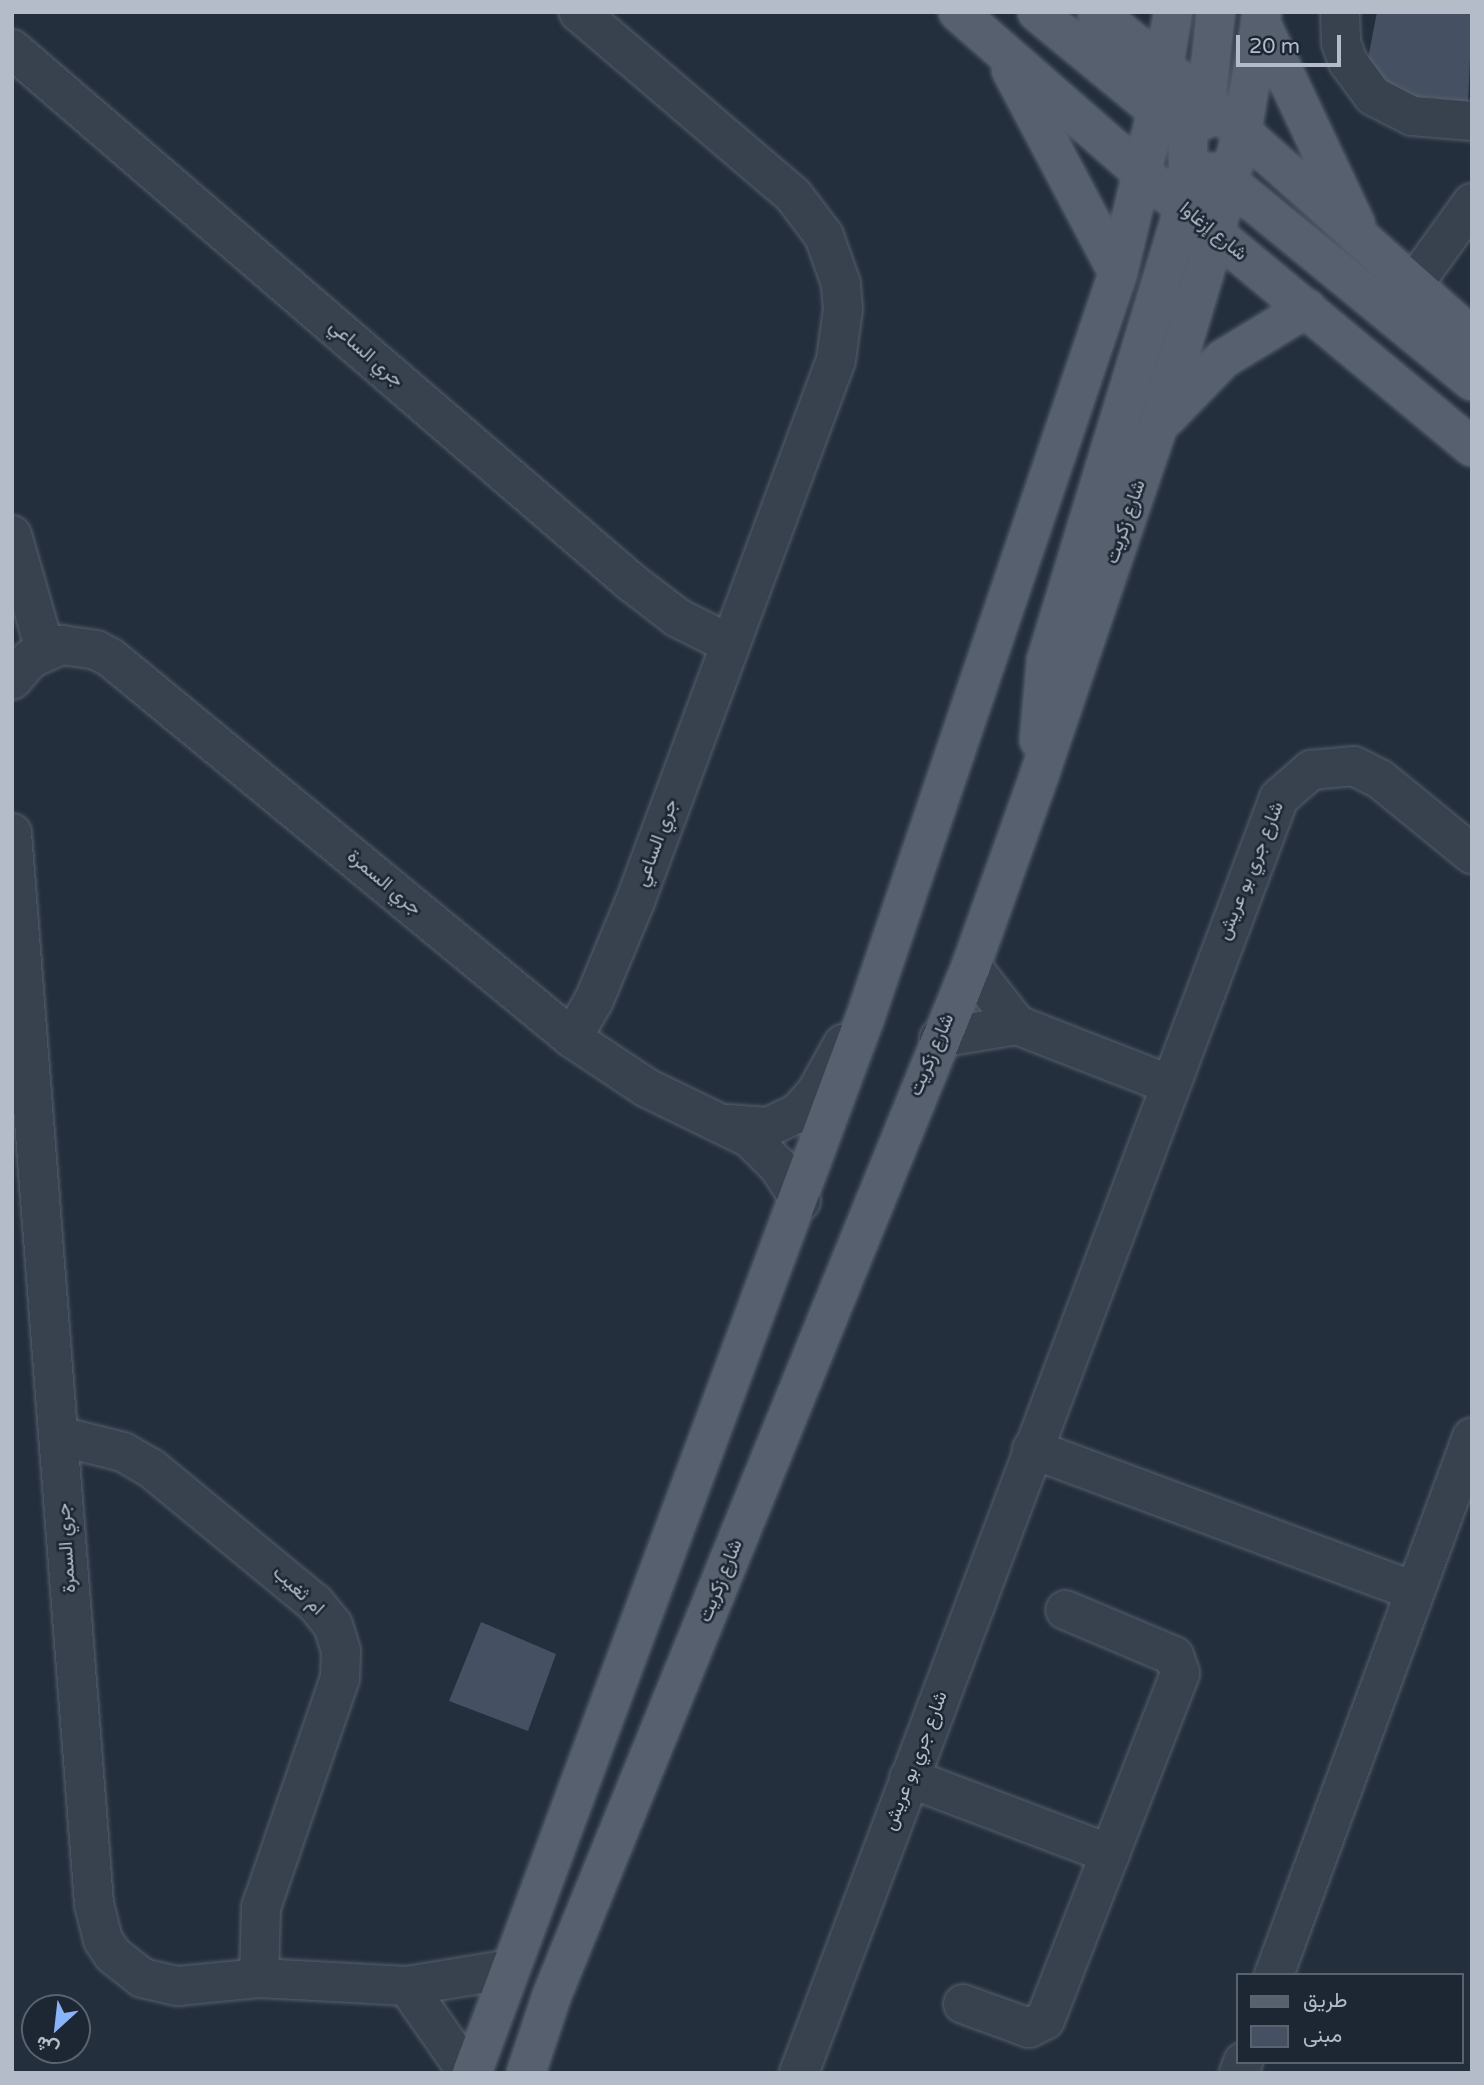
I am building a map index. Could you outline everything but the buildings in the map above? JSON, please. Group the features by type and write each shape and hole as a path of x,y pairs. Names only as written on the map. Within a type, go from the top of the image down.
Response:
{"main road":[{"name":"شارع إزغاوا","path":"958,12 1142,173 1472,447"},
{"path":"1037,12 1197,143 1472,381"},
{"path":"1097,12 1164,68 1197,143 1216,233"},
{"path":"1164,68 1173,12"},
{"path":"1040,773 1039,721 1046,661 1184,208 1197,143 1216,12"},
{"path":"1242,132 1261,17"},
{"path":"1261,17 1363,239"},
{"path":"1001,50 1118,273"},
{"path":"470,2073 801,1201 1118,273 1142,173 1197,143 1242,132"},
{"path":"1142,173 1166,165 1197,143 1242,132"},
{"path":"1242,132 1472,337"},
{"name":"شارع زكريت","path":"526,2073 552,1995 939,1038 971,966 1157,429 1216,233"},
{"path":"1157,429 1223,359 1307,308"}],"street":[{"name":"جري الساعي","path":"572,1038 617,950 836,360 843,309 841,284 824,236 793,195 579,12"},
{"path":"1340,12 1341,44 1348,62 1373,96 1412,116 1472,121"},
{"name":"جري الساعي","path":"12,49 638,588 678,618 730,644"},
{"path":"1413,285 1472,203"},
{"path":"12,535 45,650 30,659 12,680"},
{"name":"جري السمرة","path":"45,650 79,646 111,657 572,1038 647,1088 728,1124 767,1152 801,1201"},
{"name":"شارع جري بو عريش","path":"799,2073 1273,810 1298,777 1339,764 1368,771 1472,854"},
{"name":"جري السمرة","path":"12,833 96,1923 113,1955 142,1978 178,1986 259,1978 407,1986 473,1972 511,1969"},
{"path":"971,966 1017,1025 1168,1084"},
{"name":"جري السمرة","path":"728,1124 768,1126 798,1113 865,1018"},
{"path":"939,1038 1017,1025"},
{"name":"ام ثغيب","path":"59,1436 123,1452 151,1468 316,1603 333,1625 341,1651 340,1678 261,1908 259,1978"},
{"path":"1275,1973 1412,1590 1472,1437"},
{"path":"1032,1449 1412,1590"},
{"path":"963,2004 1029,2028 1045,2020 1178,1681 1179,1664 1165,1651 1065,1610"},
{"path":"909,1778 1110,1854"},
{"path":"407,1986 470,2073"}]}
